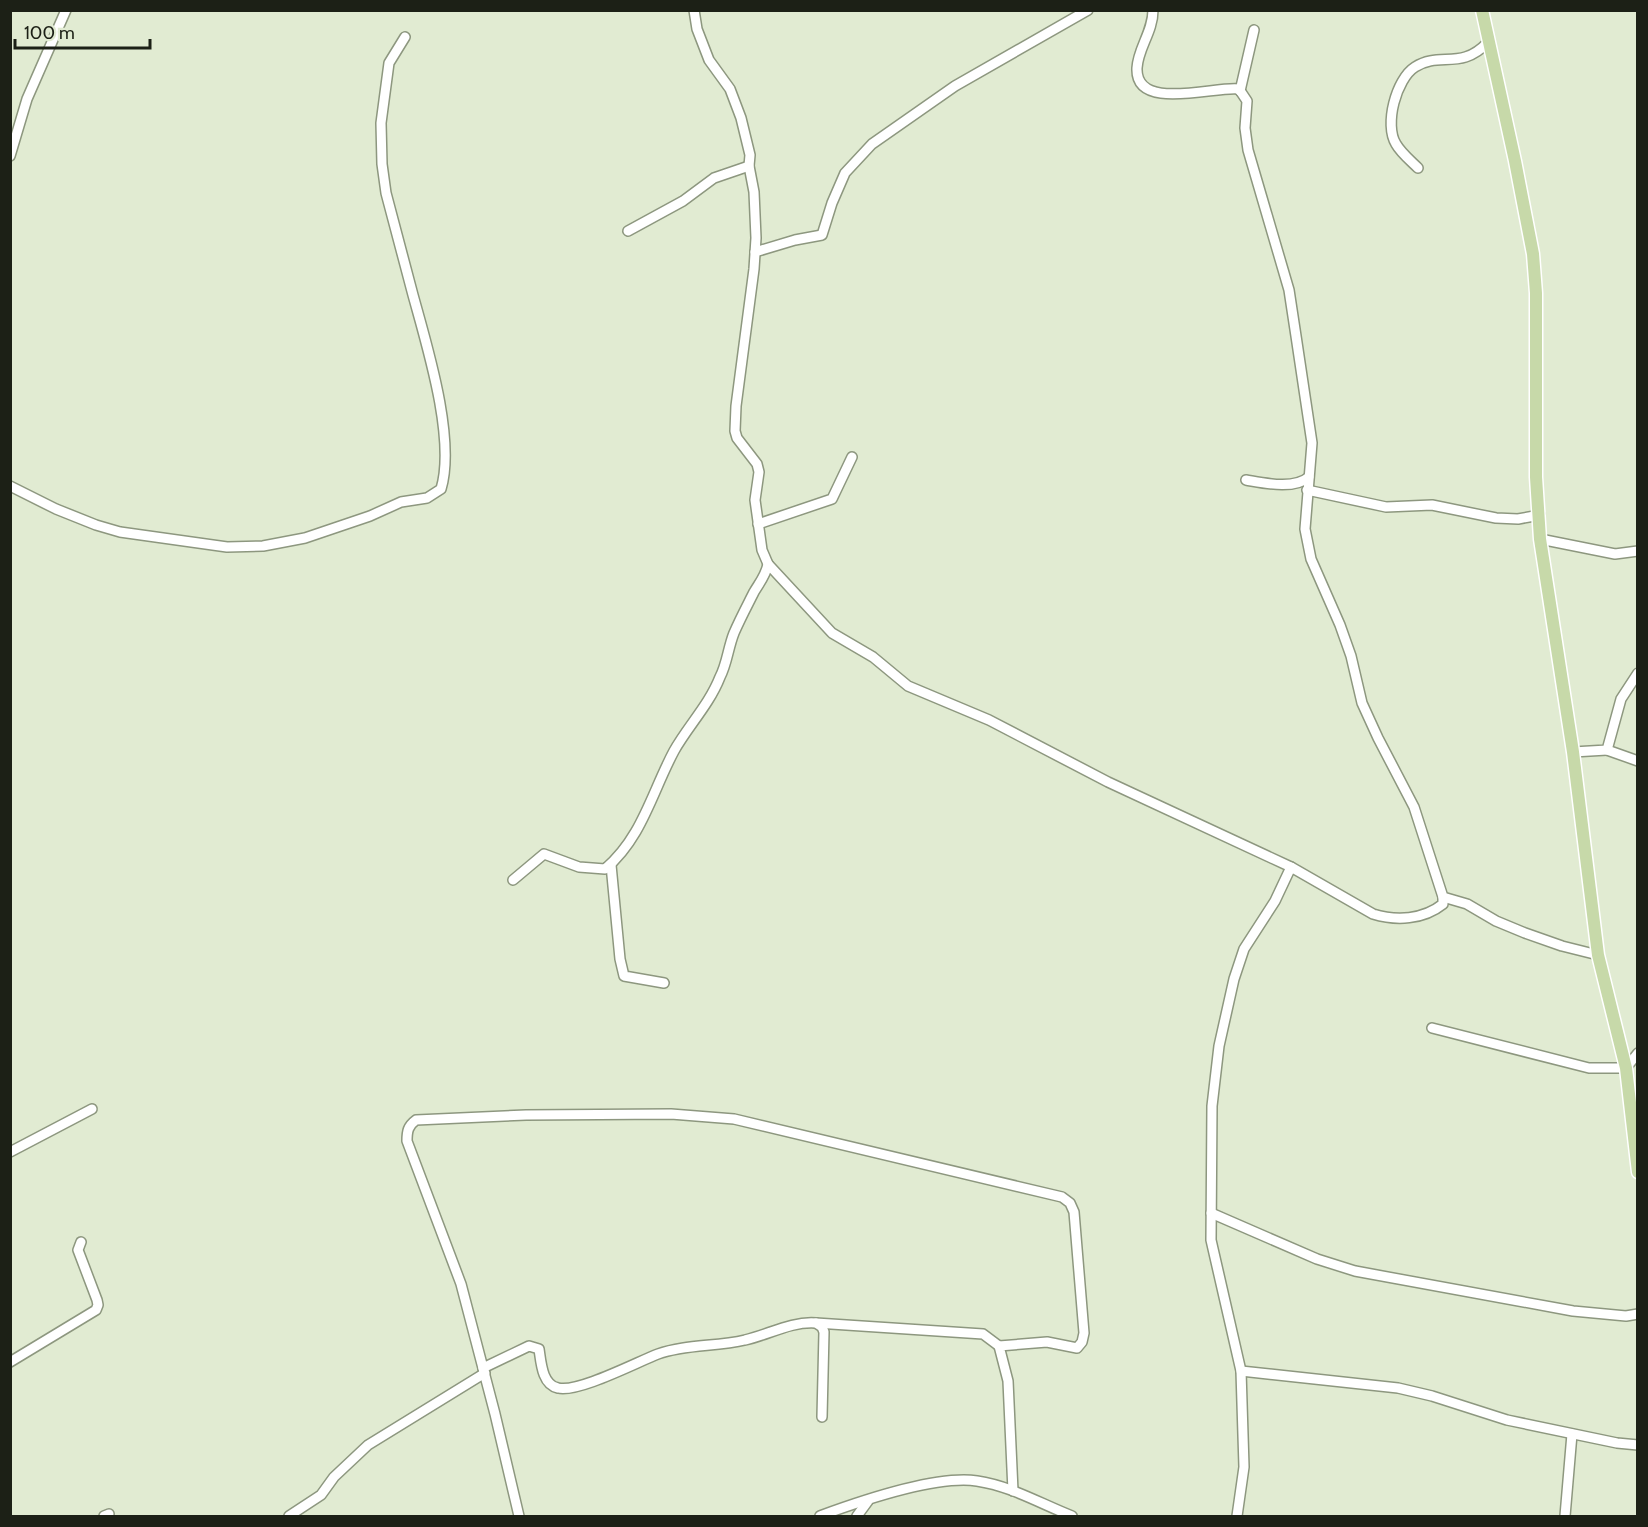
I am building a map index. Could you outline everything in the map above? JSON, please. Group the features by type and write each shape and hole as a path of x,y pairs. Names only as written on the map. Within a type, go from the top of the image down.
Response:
{"main road":[{"path":"1482,10 1533,254 1536,292 1536,466 1540,539 1574,752 1598,955 1626,1068 1638,1172"}],"street":[{"path":"10,156 27,99 66,10"},
{"path":"694,10 709,60 730,89 741,118 750,155 748,166 754,192 755,252 735,431 737,438 757,464 759,472 755,500 762,550 768,564 832,633 873,657 908,686 989,720 1107,782 1291,867 1373,914 1387,918 1426,915 1443,904 1443,897 1414,807 1362,703 1351,656 1311,559 1305,529 1312,443 1289,290 1248,150 1245,128 1246,101 1239,89 1234,88 1173,94 1147,88 1140,81 1137,72 1138,58 1152,28 1154,10"},
{"path":"755,252 822,235 845,173 872,144 955,87 1088,10"},
{"path":"1240,91 1254,30"},
{"path":"10,486 96,525 120,532 228,547 263,546 305,538 370,516 401,502 427,498 441,489 444,480 444,437 437,386 386,193 382,164 381,123 389,63 405,37"},
{"path":"1419,168 1396,144 1392,133 1391,121 1394,105 1402,82 1414,68 1426,63 1477,54 1488,42"},
{"path":"628,231 683,201 714,178 748,166"},
{"path":"758,524 832,499 852,457"},
{"path":"1246,480 1283,484 1303,482 1309,477"},
{"path":"1307,490 1386,507 1432,505 1496,518 1518,519 1540,515"},
{"path":"1540,539 1615,554 1638,551"},
{"path":"513,880 544,854 579,867 605,870 630,843 641,826 674,751 707,703 721,676 734,634 766,574 768,564"},
{"path":"1606,750 1621,699 1638,673"},
{"path":"1574,752 1606,750 1638,761"},
{"path":"611,865 620,959 624,976 664,983"},
{"path":"1238,1516 1244,1467 1241,1371 1211,1240 1211,1131 1215,1076 1234,979 1244,949 1275,901 1291,867"},
{"path":"1443,897 1467,904 1496,921 1525,933 1598,955"},
{"path":"1432,1028 1589,1068 1626,1068 1638,1053"},
{"path":"10,1152 92,1109"},
{"path":"519,1516 461,1284 407,1141 407,1131 416,1120 526,1115 671,1114 734,1119 1062,1197 1070,1203 1074,1212 1084,1333 1082,1342 1077,1348 1047,1342 999,1347"},
{"path":"1211,1213 1317,1259 1355,1271 1574,1311 1626,1316 1638,1314"},
{"path":"10,1362 96,1310 97,1300 78,1250 81,1242"},
{"path":"816,1323 822,1327 824,1332 822,1417"},
{"path":"289,1516 321,1495 341,1469 368,1445 484,1370 530,1346 539,1349 544,1378 552,1386 563,1389 602,1378 675,1349 744,1341 787,1327 816,1323 983,1334 999,1347 1008,1381 1013,1491"},
{"path":"1241,1371 1398,1388 1432,1396 1507,1420 1638,1445"},
{"path":"1565,1516 1572,1434"},
{"path":"820,1516 936,1483 959,1480 977,1481 1013,1491 1072,1516"},
{"path":"857,1515 868,1501"}]}
